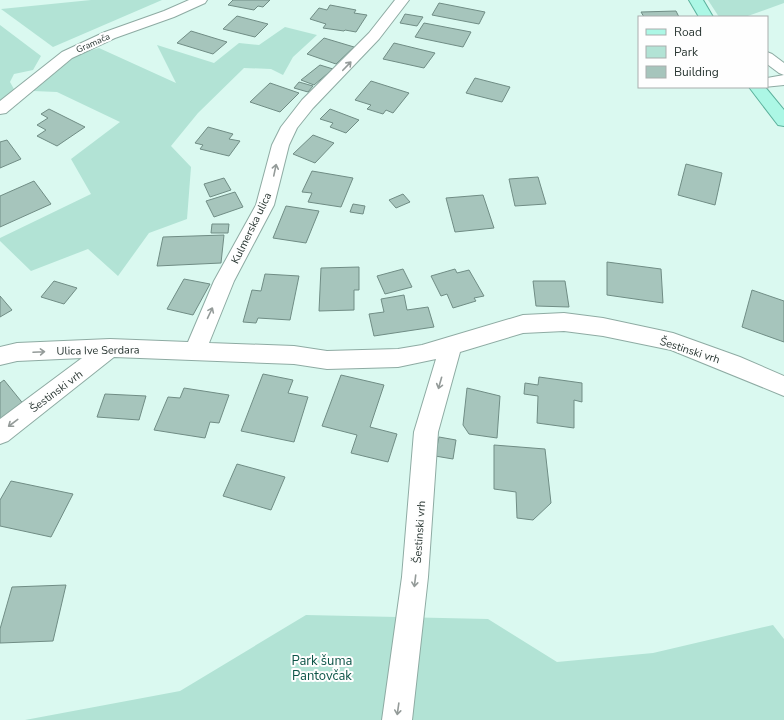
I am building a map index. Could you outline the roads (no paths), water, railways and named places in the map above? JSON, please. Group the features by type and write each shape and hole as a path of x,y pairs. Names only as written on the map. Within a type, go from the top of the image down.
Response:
{"main road":[{"path":"696,0 705,16"},
{"path":"758,88 784,121"}],"street":[{"name":"Gramača","path":"0,108 67,55 110,35 169,14 200,0"},
{"name":"Kulmerska ulica","path":"196,350 201,332 244,242 265,206 270,193 279,150 288,128 307,105 380,30 402,0"},
{"path":"768,58 784,70"},
{"path":"768,83 784,80"},
{"name":"Šestinski vrh","path":"196,350 225,353 294,355 327,360 398,358 422,354 523,324 564,322 582,324 673,342 732,364 784,386"},
{"name":"Šestinski vrh","path":"396,720 415,577 426,432 451,345"},
{"name":"Šestinski vrh","path":"0,432 86,368 110,348"},
{"name":"Ulica Ive Serdara","path":"0,356 17,352 110,348 196,350"}],"park label":[{"name":"Park šuma Pantovčak","path":"322,668"}]}
